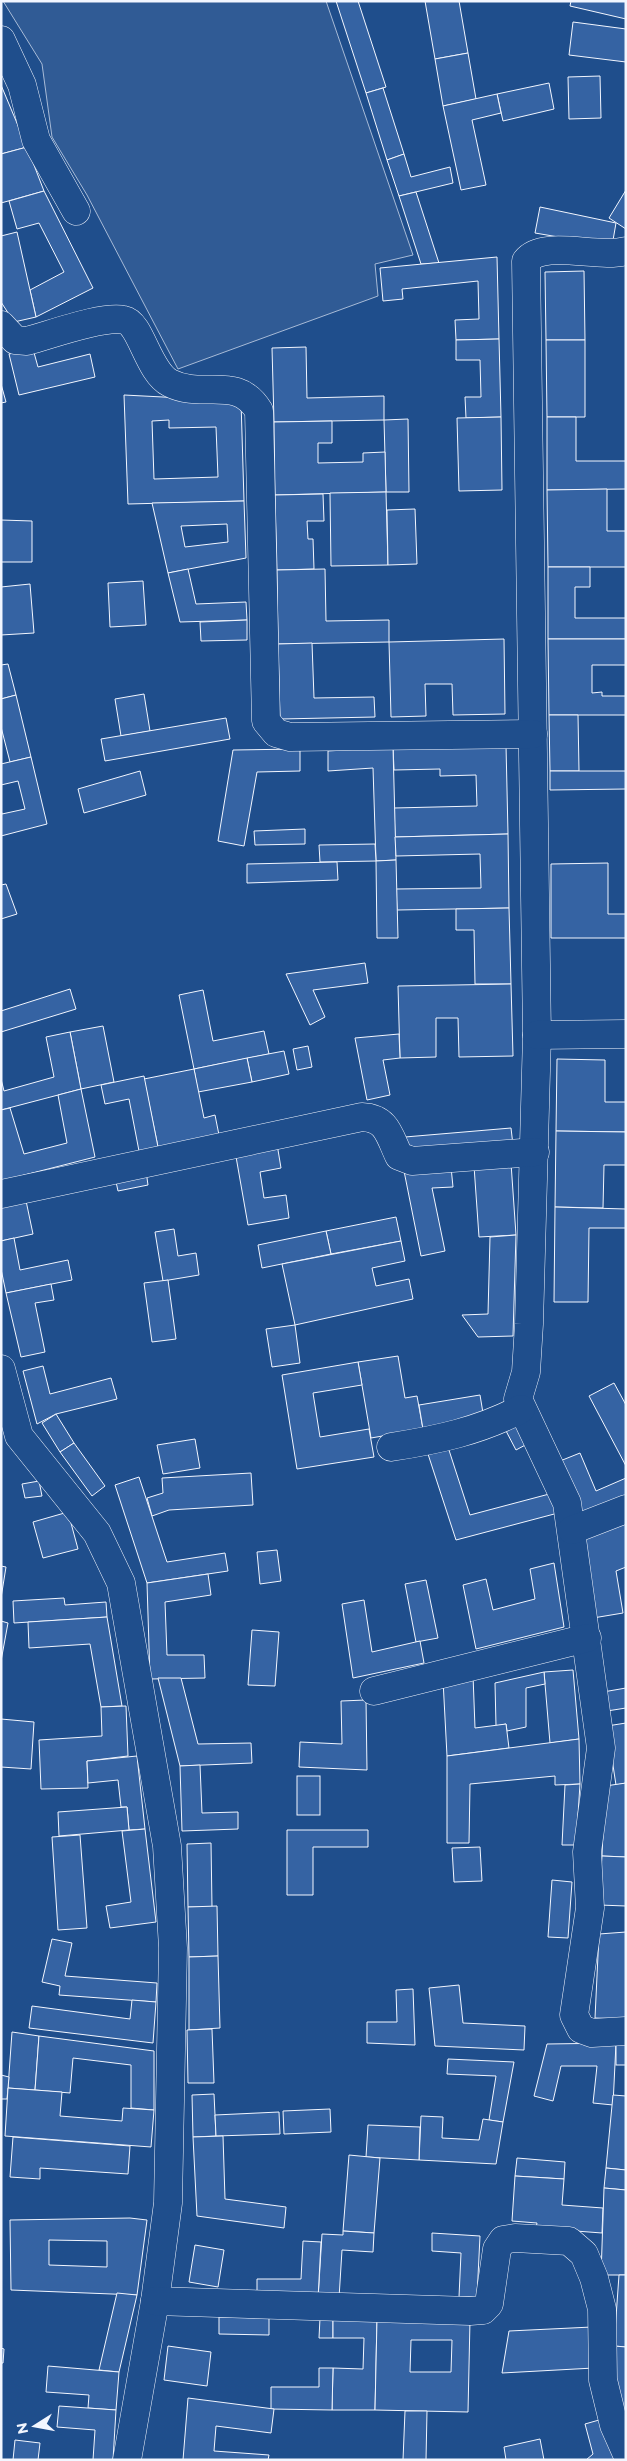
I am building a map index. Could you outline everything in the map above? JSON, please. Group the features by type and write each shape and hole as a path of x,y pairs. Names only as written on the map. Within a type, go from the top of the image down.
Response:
{"street":[{"path":"1,40 22,85 36,140 76,211"},
{"path":"626,251 612,254 546,250 532,253 526,261 538,1036 526,1372 518,1399 521,1409 567,1503 601,1748 587,1852 590,1908 574,2014 581,2029 592,2033 626,2032"},
{"path":"1,326 15,340 27,341 112,319 126,320 136,329 150,362 168,382 188,390 239,390 252,399 259,411 266,721 276,733 290,737 533,734"},
{"path":"538,1036 626,1034"},
{"path":"1,1194 362,1116 374,1117 384,1124 399,1156 412,1161 535,1152"},
{"path":"1,1369 10,1441 97,1533 121,1583 167,1846 173,1948 168,2203 155,2301 127,2460"},
{"path":"391,1447 430,1441 494,1424 521,1409"},
{"path":"572,1530 626,1509"},
{"path":"374,1691 587,1638"},
{"path":"155,2301 470,2312 483,2310 489,2304 497,2249 503,2240 515,2238 569,2241 584,2254 594,2278 602,2309 604,2380 614,2425 626,2452"}],"shaded area":[{"path":"3,1 326,1 413,255 375,264 378,296 178,369 87,195 52,137 42,64"}],"building":[{"path":"336,1 358,1 386,87 366,93"},
{"path":"425,1 459,1 468,53 435,59"},
{"path":"571,1 626,1 626,19 570,6"},
{"path":"573,22 626,29 626,62 569,55"},
{"path":"468,53 476,99 443,106 435,59"},
{"path":"600,76 601,118 569,119 568,77"},
{"path":"549,83 554,109 503,121 497,94"},
{"path":"1,85 27,147 1,154"},
{"path":"383,88 404,154 387,160 366,93"},
{"path":"497,94 501,113 472,120 486,185 461,190 443,106"},
{"path":"27,147 44,191 1,203 1,154"},
{"path":"404,154 411,177 450,167 453,183 399,196 387,160"},
{"path":"626,190 626,229 609,218"},
{"path":"44,191 93,288 36,317 30,290 64,272 39,223 17,229 9,201"},
{"path":"416,192 439,263 421,264 399,196"},
{"path":"540,207 616,223 612,246 535,233"},
{"path":"17,232 36,317 14,322 1,302 1,236"},
{"path":"497,257 499,339 456,340 455,320 479,319 478,281 402,289 403,299 383,301 380,268"},
{"path":"584,271 585,340 546,340 545,272"},
{"path":"499,339 501,417 466,418 465,397 481,397 480,360 456,360 456,340"},
{"path":"546,340 585,340 585,417 547,417"},
{"path":"306,347 307,398 384,396 384,420 274,422 272,348"},
{"path":"33,349 38,367 90,354 95,377 19,395 9,354"},
{"path":"1,384 6,402 1,403"},
{"path":"124,395 241,401 244,501 128,504","holes":["169,420 169,428 216,427 218,477 154,479 152,421"]},
{"path":"501,417 502,490 459,491 457,418"},
{"path":"547,417 576,417 576,461 626,461 626,489 547,490"},
{"path":"408,419 409,492 386,492 384,420"},
{"path":"332,421 332,443 318,443 318,463 363,462 363,453 385,452 386,492 275,495 274,422"},
{"path":"607,489 607,531 626,531 626,567 548,567 547,490"},
{"path":"386,492 388,565 331,566 330,493"},
{"path":"323,494 324,521 307,521 308,539 313,539 314,569 277,570 275,495"},
{"path":"244,501 246,558 168,573 152,503","holes":["227,524 228,542 185,547 181,526"]},
{"path":"415,509 417,564 388,565 387,510"},
{"path":"1,520 32,521 32,562 1,562"},
{"path":"548,567 590,567 590,587 575,587 575,618 626,618 626,639 548,639"},
{"path":"188,569 196,604 246,602 247,620 180,622 168,573"},
{"path":"325,569 326,621 389,620 389,642 278,644 277,570"},
{"path":"143,581 146,625 110,627 108,583"},
{"path":"30,584 34,633 1,635 1,587"},
{"path":"247,620 247,640 201,641 200,622"},
{"path":"504,639 505,714 453,715 452,684 425,684 426,716 391,717 389,642"},
{"path":"548,639 626,639 626,665 592,665 592,693 602,692 602,696 626,696 626,715 549,715"},
{"path":"312,643 314,698 374,697 375,717 280,719 278,644"},
{"path":"8,664 16,695 1,699 1,665"},
{"path":"144,694 150,731 121,736 115,699"},
{"path":"16,695 31,757 10,762 1,727 1,699"},
{"path":"549,715 578,715 579,771 550,771"},
{"path":"226,718 230,739 105,761 101,739"},
{"path":"506,745 508,834 395,837 394,808 477,806 476,775 440,776 440,769 394,770 393,747"},
{"path":"393,747 396,860 376,861 373,768 328,771 328,751"},
{"path":"300,749 300,771 257,772 244,846 218,841 233,750"},
{"path":"31,757 47,824 1,836 1,810 2,814 25,809 18,781 1,785 1,764"},
{"path":"140,771 146,795 84,813 78,789"},
{"path":"550,771 626,771 626,789 550,790"},
{"path":"305,829 305,844 255,845 254,831"},
{"path":"508,834 509,908 397,910 396,889 481,888 480,854 396,856 395,837"},
{"path":"375,844 376,861 320,862 319,845"},
{"path":"396,860 398,938 377,938 376,861"},
{"path":"337,862 338,880 247,883 247,864"},
{"path":"608,863 608,914 626,914 626,938 551,938 551,864"},
{"path":"6,884 17,914 1,919 1,885"},
{"path":"509,908 511,984 475,984 474,930 456,930 456,909"},
{"path":"365,963 368,983 313,990 325,1017 310,1025 286,974"},
{"path":"511,984 513,1056 459,1057 458,1018 436,1018 436,1057 400,1058 398,986"},
{"path":"70,989 76,1009 1,1032 1,1011"},
{"path":"203,990 213,1041 264,1031 269,1054 194,1069 179,995"},
{"path":"103,1026 114,1082 81,1089 70,1032"},
{"path":"70,1032 81,1089 1,1110 1,1079 4,1091 54,1077 46,1037"},
{"path":"399,1034 400,1058 383,1060 390,1095 367,1100 355,1038"},
{"path":"308,1046 312,1067 297,1070 293,1049"},
{"path":"284,1051 289,1074 252,1082 247,1058"},
{"path":"247,1058 252,1082 198,1092 194,1069"},
{"path":"557,1059 605,1060 605,1102 626,1102 626,1132 556,1131"},
{"path":"194,1069 204,1118 215,1115 219,1135 158,1147 144,1079"},
{"path":"144,1076 158,1147 139,1151 129,1099 105,1104 101,1085"},
{"path":"81,1089 95,1157 1,1181 1,1110 10,1108 24,1154 67,1143 58,1095"},
{"path":"511,1128 513,1145 411,1153 405,1137"},
{"path":"556,1131 626,1132 626,1165 604,1165 603,1208 555,1207"},
{"path":"277,1144 281,1168 260,1172 264,1198 286,1195 289,1218 248,1225 235,1151"},
{"path":"511,1163 516,1235 479,1237 474,1166"},
{"path":"451,1167 453,1187 432,1188 445,1251 421,1256 404,1171"},
{"path":"146,1171 148,1185 118,1191 115,1177"},
{"path":"25,1196 33,1234 1,1241 1,1200"},
{"path":"555,1207 626,1209 626,1228 589,1228 588,1302 554,1302"},
{"path":"396,1217 401,1241 331,1254 326,1231"},
{"path":"174,1229 178,1256 196,1253 199,1275 163,1281 155,1232"},
{"path":"326,1231 331,1254 262,1268 258,1245"},
{"path":"516,1235 513,1336 478,1337 462,1315 488,1314 490,1237"},
{"path":"14,1238 20,1270 68,1260 72,1280 6,1293 1,1269 1,1241"},
{"path":"401,1241 405,1261 372,1268 376,1286 409,1279 413,1299 295,1325 282,1264"},
{"path":"168,1280 176,1339 152,1342 144,1283"},
{"path":"51,1284 54,1300 35,1303 45,1352 21,1357 6,1293"},
{"path":"295,1325 300,1363 272,1367 266,1329"},
{"path":"398,1356 405,1398 417,1396 423,1429 371,1438 358,1362"},
{"path":"358,1362 362,1385 313,1393 320,1437 369,1429 374,1457 297,1469 282,1375"},
{"path":"43,1366 50,1394 111,1378 117,1399 56,1414 37,1424 23,1371"},
{"path":"614,1383 626,1405 626,1466 589,1396"},
{"path":"480,1395 484,1419 423,1429 419,1405"},
{"path":"56,1414 74,1443 60,1452 42,1423"},
{"path":"518,1423 529,1443 516,1450 505,1429"},
{"path":"195,1439 200,1468 163,1474 157,1445"},
{"path":"74,1443 105,1486 92,1496 60,1452"},
{"path":"447,1444 470,1515 553,1493 558,1513 456,1540 427,1451"},
{"path":"580,1453 596,1491 626,1478 626,1498 583,1516 560,1461"},
{"path":"251,1473 253,1505 169,1510 152,1516 147,1498 163,1493 162,1478"},
{"path":"139,1477 167,1562 225,1553 228,1571 147,1583 115,1485"},
{"path":"39,1481 42,1496 25,1498 22,1484"},
{"path":"68,1512 78,1549 43,1558 33,1522"},
{"path":"626,1520 626,1567 616,1571 623,1613 593,1618 579,1538"},
{"path":"277,1550 281,1581 260,1584 257,1552"},
{"path":"554,1563 564,1627 476,1649 463,1585 486,1579 493,1610 535,1599 530,1569"},
{"path":"1,1566 6,1567 1,1598"},
{"path":"208,1574 211,1595 165,1602 167,1655 204,1655 205,1678 150,1679 147,1583"},
{"path":"426,1580 438,1638 416,1642 405,1584"},
{"path":"64,1598 65,1605 106,1602 107,1617 14,1623 13,1601"},
{"path":"364,1600 372,1652 420,1641 424,1663 353,1678 342,1604"},
{"path":"107,1617 122,1706 101,1707 90,1644 29,1648 28,1622"},
{"path":"1,1621 8,1623 1,1661"},
{"path":"252,1630 279,1632 275,1686 248,1685"},
{"path":"573,1670 579,1739 550,1743 544,1672"},
{"path":"544,1672 545,1684 526,1688 526,1727 507,1731 506,1724 496,1726 495,1683"},
{"path":"473,1675 475,1728 506,1724 509,1748 447,1756 443,1680"},
{"path":"158,1678 181,1678 198,1744 251,1743 252,1763 180,1766"},
{"path":"626,1688 626,1708 607,1711 603,1692"},
{"path":"366,1700 367,1770 299,1767 300,1742 342,1744 341,1701"},
{"path":"126,1706 128,1756 87,1761 88,1788 41,1789 39,1740 102,1736 101,1707"},
{"path":"1,1719 34,1722 31,1769 1,1767"},
{"path":"626,1723 626,1783 616,1785 607,1726"},
{"path":"579,1739 580,1784 555,1785 555,1776 470,1784 469,1843 447,1843 447,1756"},
{"path":"137,1756 145,1829 129,1830 127,1807 121,1807 118,1780 88,1783 87,1761"},
{"path":"200,1765 202,1813 238,1812 238,1829 182,1831 180,1766"},
{"path":"297,1776 320,1776 320,1815 297,1815"},
{"path":"626,1783 626,1857 602,1856 605,1786"},
{"path":"580,1784 576,1845 562,1845 565,1785"},
{"path":"127,1807 129,1830 59,1836 58,1812"},
{"path":"145,1829 156,1922 110,1928 106,1906 131,1902 122,1831"},
{"path":"287,1830 368,1830 368,1847 313,1847 313,1895 287,1895"},
{"path":"80,1835 87,1928 58,1930 52,1837"},
{"path":"211,1843 212,1907 188,1907 187,1844"},
{"path":"480,1847 482,1881 454,1882 452,1848"},
{"path":"602,1856 626,1857 626,1906 599,1905"},
{"path":"552,1880 572,1882 568,1938 548,1937"},
{"path":"217,1906 218,1956 189,1957 188,1907"},
{"path":"626,1932 626,2019 595,2018 599,1934"},
{"path":"52,1939 72,1943 65,1976 157,1983 156,2002 59,1995 60,1986 42,1982"},
{"path":"218,1956 220,2028 189,2030 189,1957"},
{"path":"459,1985 463,2023 525,2026 524,2050 435,2046 429,1988"},
{"path":"413,1989 415,2045 367,2043 367,2022 397,2022 396,1990"},
{"path":"132,2000 156,2002 153,2043 29,2028 32,2006 130,2019"},
{"path":"212,2029 214,2083 188,2083 187,2030"},
{"path":"12,2032 39,2036 35,2090 8,2088"},
{"path":"39,2036 154,2051 154,2110 131,2108 131,2065 73,2058 70,2093 35,2090"},
{"path":"616,2043 613,2105 593,2103 597,2066 561,2066 553,2101 534,2096 547,2044"},
{"path":"616,2043 626,2043 626,2065 616,2065"},
{"path":"448,2059 514,2062 503,2122 489,2120 496,2076 447,2074"},
{"path":"1,2075 9,2077 7,2099 1,2099"},
{"path":"8,2088 62,2092 60,2116 122,2121 123,2108 154,2110 151,2147 5,2136"},
{"path":"214,2094 216,2136 193,2137 192,2095"},
{"path":"613,2095 626,2096 626,2170 606,2168"},
{"path":"330,2109 331,2132 284,2134 283,2111"},
{"path":"279,2112 280,2134 216,2136 215,2115"},
{"path":"421,2116 443,2117 442,2138 479,2140 483,2119 503,2122 496,2164 419,2160"},
{"path":"368,2125 420,2127 419,2160 366,2157"},
{"path":"223,2136 225,2199 286,2207 284,2228 197,2216 193,2137"},
{"path":"13,2137 130,2146 128,2174 40,2168 40,2179 10,2177"},
{"path":"349,2155 380,2158 374,2233 343,2231"},
{"path":"517,2158 565,2162 564,2179 515,2176"},
{"path":"606,2168 626,2170 626,2190 604,2188"},
{"path":"515,2176 564,2179 562,2205 603,2208 602,2233 536,2228 537,2223 512,2221"},
{"path":"604,2188 626,2190 626,2275 601,2275"},
{"path":"130,2218 147,2220 137,2295 11,2290 10,2220","holes":["49,2240 107,2241 107,2267 49,2265"]},
{"path":"343,2231 374,2233 373,2252 342,2250 339,2298 318,2299 322,2234 343,2235"},
{"path":"432,2233 480,2236 477,2297 459,2297 461,2253 432,2251"},
{"path":"303,2241 321,2242 318,2299 257,2299 257,2279 301,2279"},
{"path":"195,2245 224,2250 218,2287 189,2282"},
{"path":"619,2275 626,2275 626,2347 614,2346"},
{"path":"117,2293 137,2295 119,2372 99,2370"},
{"path":"219,2317 269,2318 269,2335 219,2334"},
{"path":"320,2318 333,2318 333,2338 319,2338"},
{"path":"333,2318 377,2319 375,2410 332,2410 333,2368 363,2369 364,2338 333,2338"},
{"path":"377,2319 470,2320 468,2412 375,2410","holes":["411,2340 452,2340 451,2372 410,2372"]},
{"path":"592,2327 594,2368 502,2373 509,2331"},
{"path":"168,2346 211,2352 207,2386 164,2380"},
{"path":"614,2346 626,2347 626,2429 615,2394"},
{"path":"1,2348 4,2349 3,2363 1,2363"},
{"path":"48,2366 119,2372 116,2410 88,2408 89,2395 46,2392"},
{"path":"319,2368 333,2368 332,2410 271,2409 271,2387 319,2387"},
{"path":"188,2398 274,2409 271,2433 216,2426 214,2451 269,2455 268,2460 183,2460"},
{"path":"59,2406 116,2410 113,2460 93,2460 95,2430 57,2427"},
{"path":"405,2411 427,2411 426,2460 403,2460"},
{"path":"606,2418 619,2460 586,2460 593,2454 585,2424"},
{"path":"540,2439 544,2460 506,2460 504,2447"},
{"path":"15,2440 40,2443 38,2460 13,2460"}]}
